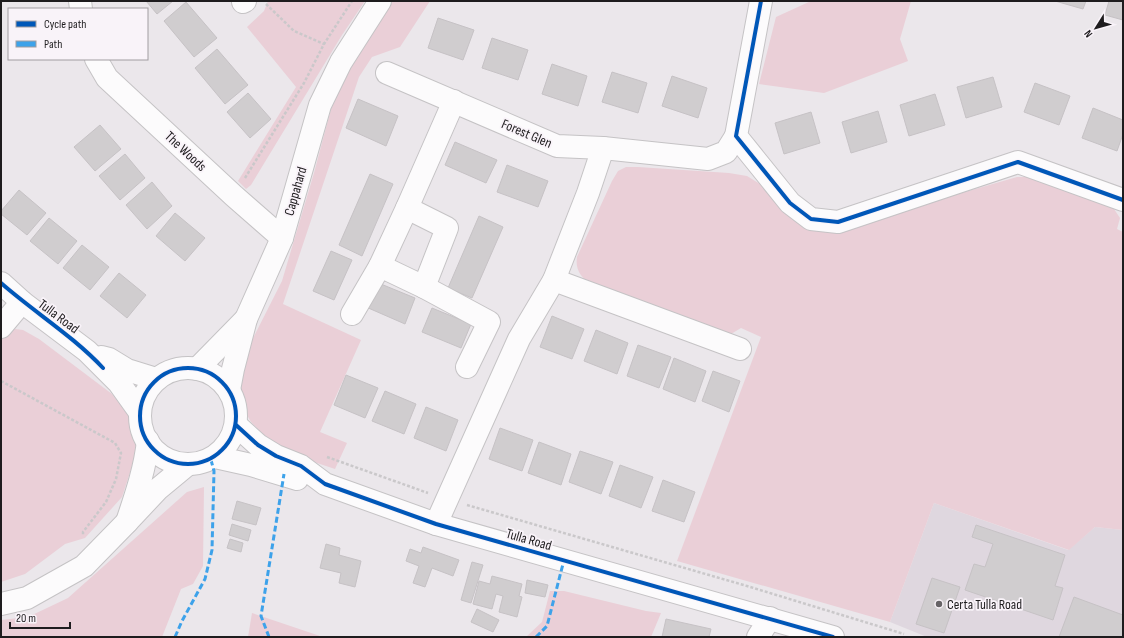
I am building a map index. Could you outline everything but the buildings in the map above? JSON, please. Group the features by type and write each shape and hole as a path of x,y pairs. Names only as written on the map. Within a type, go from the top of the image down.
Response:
{"street":[{"name":"Cappahard","path":"229,390 246,319 282,238 320,105 341,62 380,1"},
{"path":"761,1 736,136 790,203 811,219 838,222 1018,162 1123,200"},
{"name":"The Woods","path":"97,60 107,78 234,196 282,238"},
{"name":"Forest Glen","path":"387,73 557,146 604,148 708,159 726,152 736,136"},
{"path":"352,314 380,266 408,208 454,101"},
{"path":"436,524 519,339 554,280 604,148"},
{"path":"408,208 447,228 424,287"},
{"path":"380,266 424,287 489,322 467,367"},
{"path":"554,280 740,349"},
{"name":"Tulla Road","path":"1,283 22,302 87,351 119,383 139,411"},
{"path":"1,327 22,302"},
{"path":"197,369 246,319"},
{"path":"87,351 109,359 127,370 156,379"},
{"path":"127,522 146,460 148,441 139,411 146,392 156,379 169,372 183,368 197,369 214,376 229,390 236,418 236,425 231,439 222,452 212,460 200,464 187,465 172,462 158,453 148,441"},
{"name":"Tulla Road","path":"236,425 258,445 276,456 300,466 326,484 436,524 833,637"},
{"path":"216,457 257,466 301,480 326,484"},
{"path":"1,604 27,598 84,566 158,489 187,465"},
{"path":"758,637 770,618"}],"path":[{"path":"251,1 294,31 324,44"},
{"path":"234,196 304,83 324,44 352,1"},
{"path":"1,381 115,443 121,453 116,479 106,502 83,532 84,566"},
{"path":"323,456 447,500 747,586 904,634"}],"shaded area":[{"path":"268,1 365,1 342,35 251,185 246,189 238,181 296,87 247,27 264,11"},
{"path":"393,1 430,1 400,47 372,57 359,77 283,304 361,340 320,432 347,443 335,469 314,462 270,442 251,422 243,408 241,389 247,350 282,281 331,109 352,62"},
{"path":"811,1 911,1 900,39 908,61 824,93 759,84 776,17"},
{"path":"626,167 729,173 747,176 760,184 790,213 833,230 1017,177 1032,177 1112,206 1120,218 1117,229 1123,232 1123,530 1095,527 1069,550 934,503 890,622 677,561 761,337 741,328 726,337 590,285 581,276 577,266 577,257 612,181 618,171"},
{"path":"15,329 23,330 39,339 112,394 128,415 136,437 137,451 122,497 85,538 65,544 25,574 1,582 1,337"},
{"path":"204,487 203,566 193,584 181,589 162,637 1,637 1,620 28,617 68,598 187,492"},
{"path":"934,503 1068,550 1095,527 1123,530 1123,637 927,637 890,622"},
{"path":"550,591 564,591 646,611 661,613 651,637 526,637 542,622"},
{"path":"252,613 323,637 248,637"}],"marked path":[{"path":"175,637 205,579 212,550 214,471 211,460"},
{"path":"269,637 261,616 284,474"},
{"path":"536,637 547,626 564,560"}],"cycle path":[{"path":"761,1 736,136 790,203 811,219 838,222 1018,162 1123,200"},
{"path":"1,283 79,345 103,368"},
{"path":"188,368 206,372 215,376 222,382 228,389 232,398 236,416 232,434 228,443 222,450 215,456 206,460 188,464 170,460 161,456 154,450 148,443 144,434 140,416 144,398 148,389 154,382 161,376 170,372 188,368"},
{"path":"236,425 258,445 276,456 301,466 325,484 436,524 833,637"}],"place":[{"name":"Certa Tulla Road","path":"939,604"}]}
